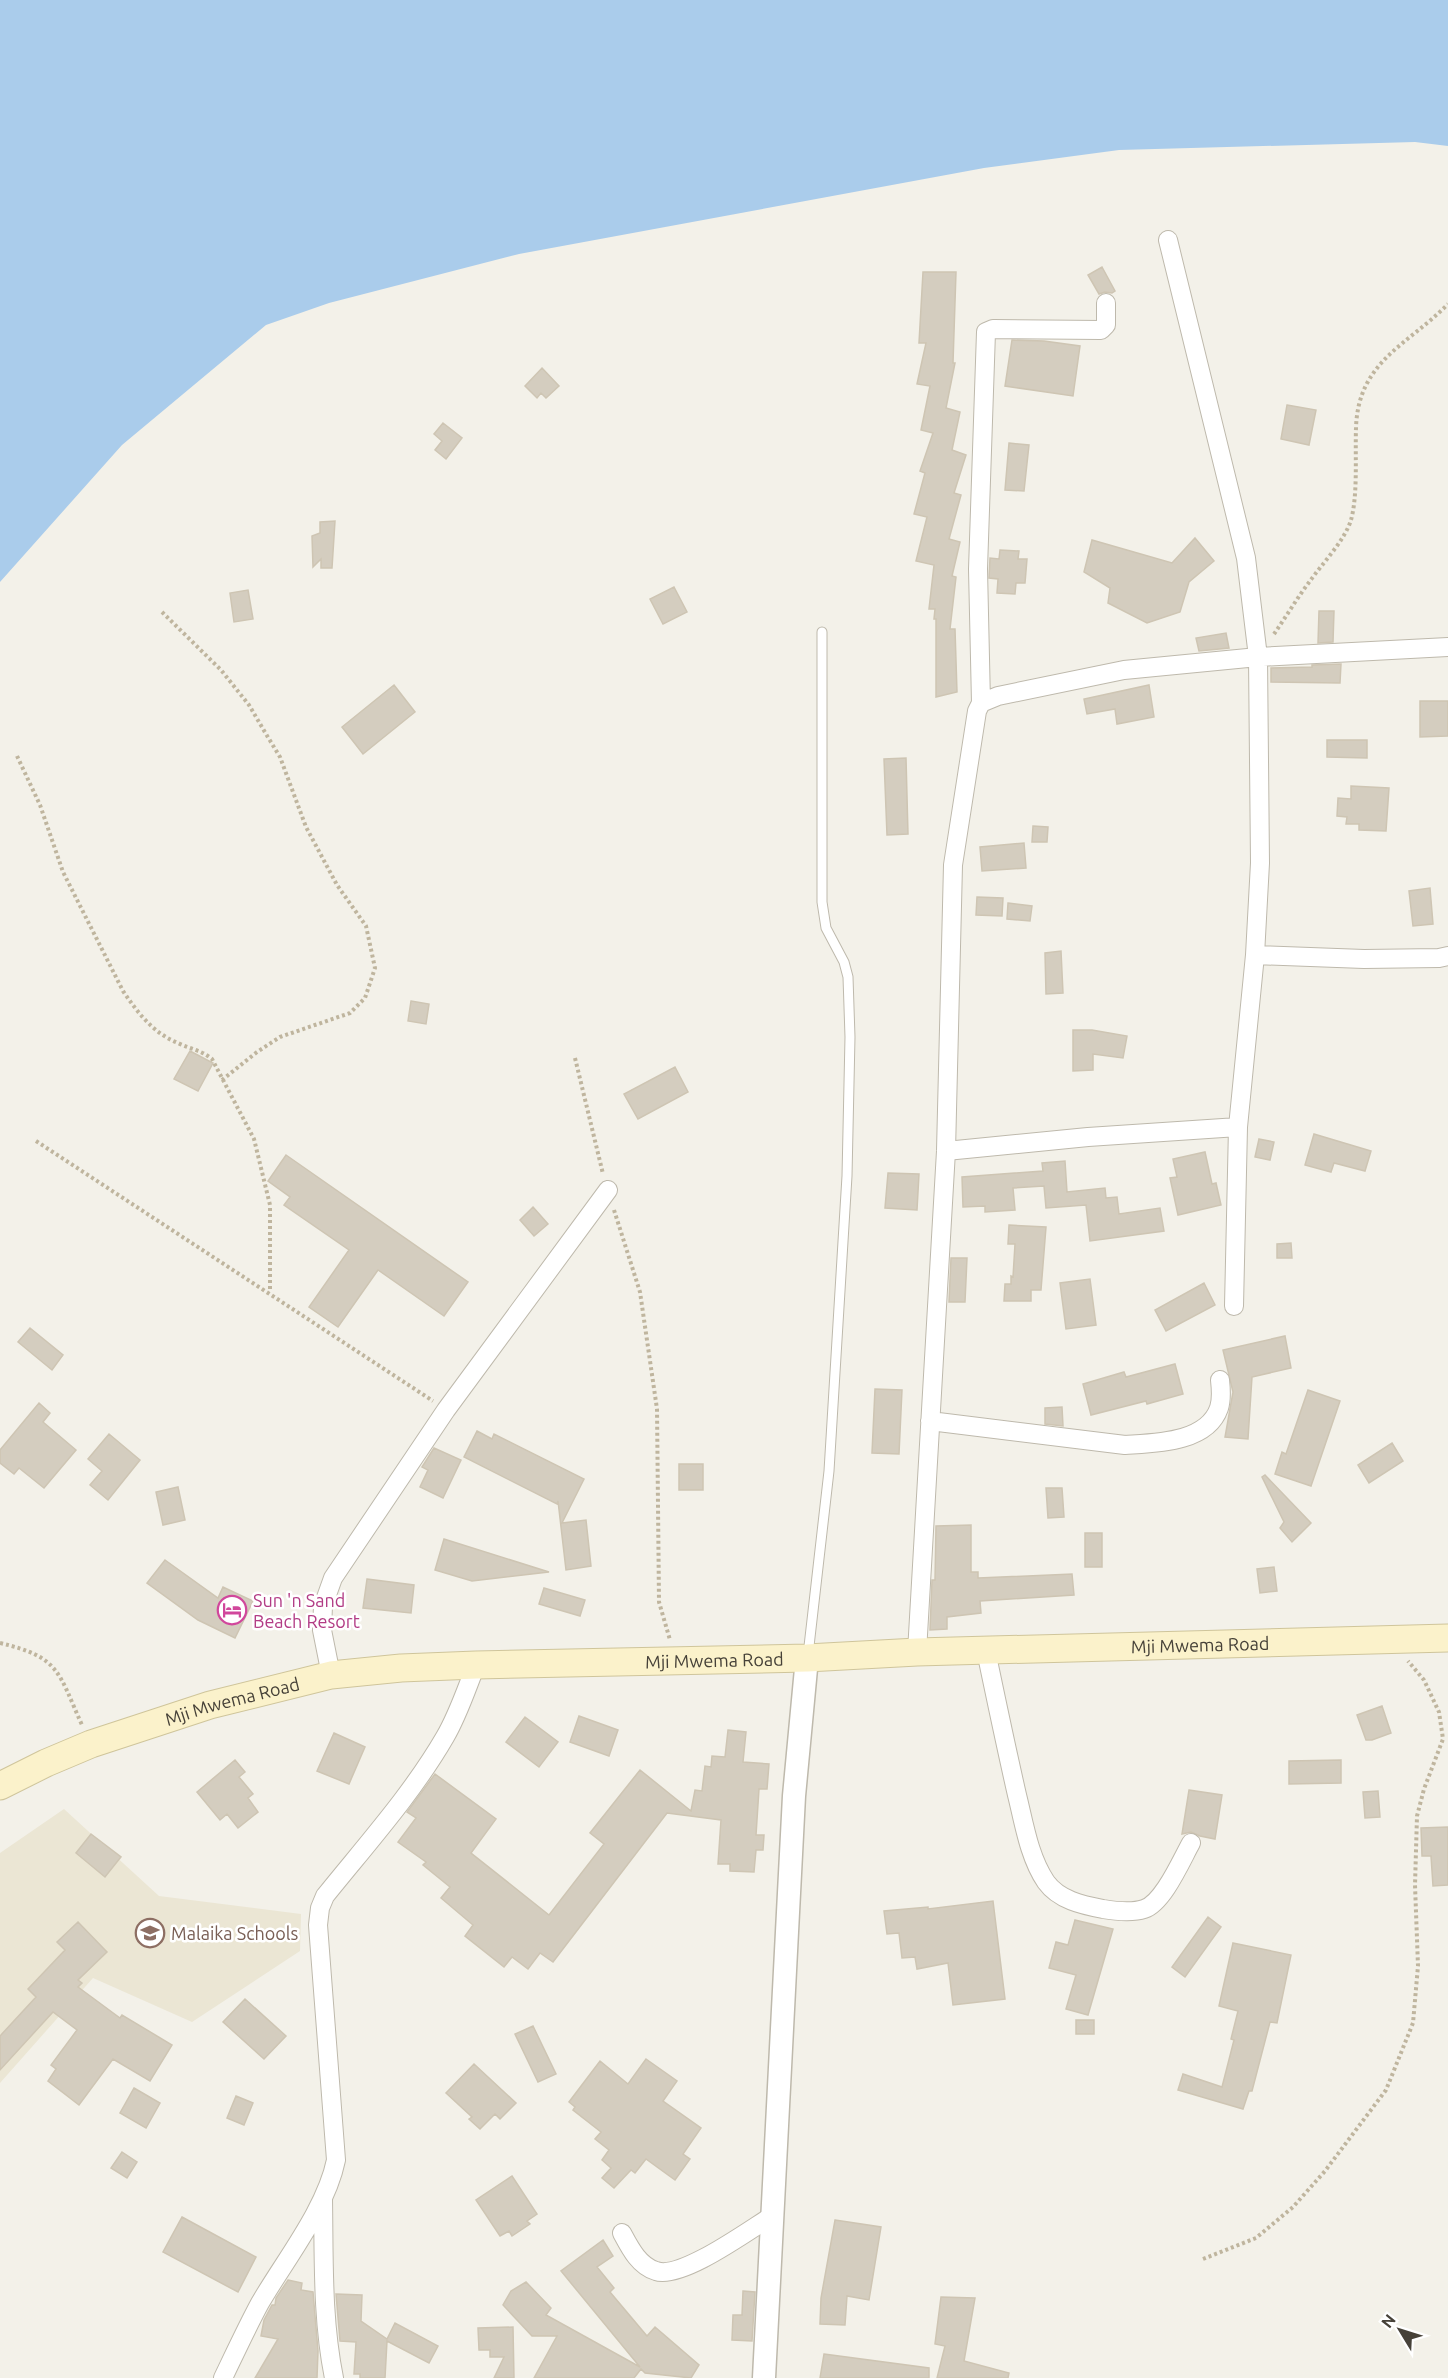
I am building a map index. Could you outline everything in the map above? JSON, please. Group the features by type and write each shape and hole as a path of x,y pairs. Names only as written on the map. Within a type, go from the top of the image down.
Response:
{"main road":[{"name":"Mji Mwema Road","path":"0,1786 91,1744 210,1705 331,1675 401,1668 476,1665 807,1658 917,1652 1448,1638"}],"street":[{"path":"1168,240 1246,558 1258,657 1260,852 1255,956 1238,1127 1234,1306"},
{"path":"917,1652 946,1151 953,865 977,711 981,704 978,569 987,332 993,329 1101,330 1106,325 1106,303"},
{"path":"981,704 998,696 1124,670 1258,657 1448,647"},
{"path":"1255,956 1364,960 1448,956"},
{"path":"946,1151 1088,1137 1238,1127"},
{"path":"331,1675 322,1630 322,1606 333,1578 446,1410 608,1190"},
{"path":"930,1421 1125,1445 1180,1439 1209,1424 1219,1410 1220,1380"},
{"path":"986,1651 1026,1834 1047,1883 1061,1896 1081,1905 1108,1910 1143,1910 1163,1892 1191,1843"},
{"path":"764,2378 794,1796 807,1658"},
{"path":"223,2378 259,2305 323,2199 332,2179 336,2160 318,1936 320,1908 325,1896 422,1772 445,1737 476,1665"},
{"path":"323,2199 324,2300 327,2347 334,2378"},
{"path":"622,2234 635,2255 649,2269 659,2273 674,2272 690,2266 772,2216"}],"lane":[{"path":"807,1658 829,1471 847,1176 850,1037 848,977 844,962 826,928 822,902 822,633"}],"path":[{"path":"1258,657 1351,521 1356,423 1359,401 1367,383 1380,364 1400,343 1436,317 1448,304"},
{"path":"162,612 221,670 249,705 279,758 306,827 337,885 366,926 375,968 365,998 350,1013 280,1038 257,1052 222,1080"},
{"path":"17,756 40,805 63,872 123,991 160,1035 204,1052 212,1059 254,1139 270,1205 270,1292"},
{"path":"575,1058 608,1190 640,1292 657,1409 659,1602 673,1649 683,1660"},
{"path":"36,1141 270,1292 446,1410"},
{"path":"1203,2259 1256,2238 1293,2207 1325,2171 1386,2090 1413,2023 1418,1966 1415,1885 1417,1816 1424,1789 1443,1739 1439,1712 1424,1680 1391,1640"},
{"path":"0,1644 41,1656 54,1666 91,1744"}],"shaded area":[{"name":"Malaika Schools","path":"64,1809 159,1896 301,1914 300,1951 192,2022 93,1978 0,2083 0,1853"}],"water":[{"path":"0,0 1448,0 1448,146 1415,142 1119,150 984,168 519,254 329,303 266,325 122,445 0,582"}],"building":[{"path":"1102,267 1115,291 1112,293 1099,294 1088,275"},
{"path":"923,272 956,272 953,363 955,363 946,408 960,412 952,450 966,455 954,493 961,495 949,539 960,542 952,576 956,577 950,629 955,629 957,692 936,697 936,619 934,619 935,609 929,609 934,565 916,561 927,517 914,514 925,473 920,471 933,433 921,430 930,386 917,384 926,343 919,343"},
{"path":"1012,340 1044,341 1080,346 1073,396 1005,386"},
{"path":"542,368 559,386 546,398 541,393 537,398 525,386"},
{"path":"1287,405 1316,410 1309,445 1281,439"},
{"path":"443,423 462,438 446,459 435,450 442,441 434,434"},
{"path":"1009,443 1029,445 1024,491 1005,490"},
{"path":"335,521 332,568 321,568 321,559 313,567 312,536 320,533 320,522"},
{"path":"1195,538 1214,561 1189,582 1180,612 1147,623 1108,603 1110,588 1084,572 1092,540 1172,563"},
{"path":"1000,550 1019,551 1018,559 1027,559 1025,583 1016,583 1015,594 997,593 998,579 989,578 990,558 999,559"},
{"path":"674,587 687,612 663,624 650,599"},
{"path":"248,590 253,619 234,622 230,593"},
{"path":"1319,611 1334,611 1333,642 1318,643"},
{"path":"1226,633 1229,648 1199,651 1196,638"},
{"path":"1341,664 1340,683 1271,682 1271,668"},
{"path":"394,685 415,712 363,754 342,727"},
{"path":"1149,685 1154,717 1117,724 1115,709 1087,714 1084,699"},
{"path":"1420,701 1448,701 1448,736 1420,737"},
{"path":"1327,740 1367,740 1367,758 1327,757"},
{"path":"906,758 908,834 887,835 884,759"},
{"path":"1351,786 1389,788 1386,831 1359,830 1359,824 1346,824 1347,817 1337,816 1338,798 1351,799"},
{"path":"1033,826 1048,827 1047,842 1032,842"},
{"path":"1024,843 1026,868 982,871 980,847"},
{"path":"1430,888 1433,924 1413,926 1409,891"},
{"path":"977,897 1003,898 1002,916 976,915"},
{"path":"1008,903 1032,906 1030,921 1007,919"},
{"path":"1061,951 1063,993 1046,994 1045,953"},
{"path":"411,1001 429,1004 426,1024 408,1021"},
{"path":"1073,1030 1092,1030 1127,1036 1123,1058 1093,1054 1093,1070 1073,1071"},
{"path":"190,1051 213,1063 198,1091 174,1079"},
{"path":"675,1067 688,1092 638,1119 624,1094"},
{"path":"1314,1134 1371,1151 1365,1171 1334,1163 1331,1172 1305,1165"},
{"path":"1259,1139 1274,1142 1270,1160 1255,1157"},
{"path":"1205,1152 1212,1184 1216,1183 1221,1205 1178,1215 1170,1178 1177,1177 1173,1159"},
{"path":"286,1155 468,1282 444,1316 378,1270 338,1327 309,1307 349,1250 284,1205 290,1197 268,1181"},
{"path":"1065,1161 1067,1192 1105,1188 1106,1198 1117,1197 1119,1214 1160,1208 1164,1231 1090,1241 1086,1205 1046,1208 1044,1186 1013,1188 1015,1210 985,1212 985,1206 963,1207 962,1177 1043,1171 1042,1163"},
{"path":"888,1173 919,1174 917,1210 885,1208"},
{"path":"533,1207 548,1224 534,1236 520,1220"},
{"path":"1009,1225 1046,1227 1041,1290 1031,1290 1031,1301 1004,1301 1005,1284 1011,1284 1011,1276 1013,1277 1015,1244 1008,1244"},
{"path":"1291,1243 1292,1258 1277,1258 1277,1244"},
{"path":"951,1258 967,1258 965,1302 949,1302"},
{"path":"1090,1279 1096,1325 1066,1329 1060,1283"},
{"path":"1204,1283 1215,1305 1166,1331 1155,1310"},
{"path":"30,1328 63,1355 52,1370 18,1342"},
{"path":"1285,1336 1291,1368 1252,1377 1248,1439 1225,1437 1233,1392 1223,1350"},
{"path":"1175,1364 1183,1394 1091,1415 1083,1384 1124,1372 1126,1377"},
{"path":"875,1389 902,1390 899,1454 872,1453"},
{"path":"1308,1390 1340,1401 1311,1486 1275,1474 1282,1452 1286,1454"},
{"path":"39,1403 50,1413 43,1422 76,1450 44,1488 19,1468 14,1474 0,1463 0,1450"},
{"path":"1062,1407 1063,1426 1045,1424 1045,1408"},
{"path":"477,1431 492,1439 494,1434 584,1479 562,1523 586,1520 591,1566 566,1570 558,1501 557,1504 464,1457"},
{"path":"109,1434 140,1460 108,1500 90,1485 102,1471 88,1459"},
{"path":"1392,1443 1403,1461 1369,1483 1358,1465"},
{"path":"434,1448 461,1460 443,1498 420,1487 428,1470 422,1467"},
{"path":"679,1464 703,1464 703,1490 679,1490"},
{"path":"1265,1475 1311,1523 1292,1542 1280,1528 1284,1522 1262,1477"},
{"path":"178,1487 185,1520 163,1525 156,1492"},
{"path":"1046,1488 1062,1488 1064,1517 1048,1518"},
{"path":"971,1525 971,1572 978,1572 978,1578 1072,1574 1074,1595 980,1601 981,1613 947,1617 947,1629 930,1630 932,1580 935,1580 936,1526"},
{"path":"1085,1533 1102,1533 1102,1567 1085,1567"},
{"path":"444,1539 549,1572 472,1581 435,1570"},
{"path":"165,1560 218,1598 223,1587 253,1601 235,1638 198,1620 147,1583"},
{"path":"1274,1567 1277,1591 1260,1593 1257,1569"},
{"path":"367,1579 414,1585 411,1613 363,1608"},
{"path":"544,1588 585,1600 580,1616 539,1604"},
{"path":"1382,1706 1391,1733 1366,1740 1357,1715"},
{"path":"579,1716 618,1730 609,1756 570,1742"},
{"path":"525,1717 558,1742 539,1767 506,1742"},
{"path":"728,1730 746,1732 743,1762 769,1764 767,1789 759,1789 756,1835 764,1835 763,1850 756,1850 754,1872 730,1871 730,1864 718,1864 721,1820 667,1813 553,1962 540,1953 528,1969 512,1957 504,1967 465,1936 473,1925 441,1898 450,1887 423,1865 426,1862 398,1842 416,1818 407,1812 435,1774 496,1819 471,1853 549,1915 604,1844 590,1833 640,1770 691,1811 695,1790 702,1791 705,1766 711,1767 712,1756 725,1757"},
{"path":"334,1733 365,1747 349,1784 317,1771"},
{"path":"235,1760 245,1772 239,1777 253,1794 248,1798 258,1812 238,1828 227,1814 220,1820 197,1792"},
{"path":"1341,1760 1341,1783 1289,1784 1289,1761"},
{"path":"1189,1790 1222,1795 1215,1839 1191,1832 1182,1834"},
{"path":"1378,1791 1380,1817 1365,1818 1363,1792"},
{"path":"1448,1827 1448,1885 1433,1886 1431,1856 1422,1856 1421,1828"},
{"path":"91,1834 121,1857 105,1877 76,1853"},
{"path":"993,1901 1005,1999 953,2005 948,1963 917,1969 915,1957 902,1958 899,1933 887,1934 884,1911 928,1907 928,1909"},
{"path":"1208,1917 1221,1927 1185,1977 1172,1967"},
{"path":"1075,1920 1113,1929 1088,2015 1066,2009 1076,1975 1049,1968 1056,1942 1068,1945"},
{"path":"78,1922 107,1952 78,1980 82,1983 78,1987 120,2018 122,2015 172,2045 150,2081 113,2059 79,2105 48,2081 56,2069 51,2065 77,2030 53,2012 0,2070 0,2036 36,1997 28,1989 65,1950 57,1942"},
{"path":"1233,1943 1291,1955 1277,2023 1270,2022 1252,2091 1249,2091 1243,2109 1178,2090 1183,2074 1222,2087 1234,2040 1231,2039 1238,2011 1219,2006"},
{"path":"245,1999 286,2036 264,2059 223,2022"},
{"path":"1076,2020 1094,2020 1094,2034 1076,2034"},
{"path":"533,2026 556,2074 538,2082 515,2034"},
{"path":"646,2059 677,2081 663,2101 701,2128 683,2154 690,2159 675,2180 646,2159 635,2173 631,2170 614,2188 602,2178 611,2168 602,2160 609,2150 595,2139 601,2132 573,2110 575,2107 569,2102 600,2061 628,2084"},
{"path":"474,2064 516,2103 500,2119 495,2114 480,2129 469,2119 472,2117 446,2093"},
{"path":"134,2088 160,2103 146,2128 120,2113"},
{"path":"236,2096 253,2103 244,2125 227,2118"},
{"path":"122,2152 137,2162 127,2178 111,2168"},
{"path":"512,2176 537,2214 527,2221 530,2224 512,2236 509,2231 500,2236 476,2200"},
{"path":"182,2217 256,2257 238,2292 163,2252"},
{"path":"835,2220 881,2227 869,2300 847,2296 845,2325 820,2324 821,2298"},
{"path":"603,2240 613,2256 597,2267 614,2288 610,2292 647,2336 655,2327 699,2365 691,2378 645,2373 641,2369 634,2378 534,2378 557,2336 532,2336 503,2305 511,2291 526,2282 551,2308 546,2315 640,2367 561,2271"},
{"path":"288,2280 302,2283 301,2290 313,2292 318,2351 317,2378 255,2378 278,2339 261,2336 264,2320"},
{"path":"743,2291 755,2292 752,2341 732,2340 733,2315 742,2315"},
{"path":"336,2294 362,2295 361,2321 387,2339 395,2323 438,2346 429,2363 387,2341 385,2378 360,2378 360,2374 354,2374 356,2342 340,2341"},
{"path":"941,2297 975,2298 964,2361 1009,2373 1008,2378 937,2378 945,2346 935,2344"},
{"path":"513,2327 514,2378 494,2378 504,2357 490,2357 490,2350 479,2350 478,2328"},
{"path":"824,2354 929,2368 929,2378 820,2378"}],"place":[{"name":"Sun 'n Sand Beach Resort","path":"232,1610"},
{"name":"Malaika Schools","path":"150,1933"}]}
